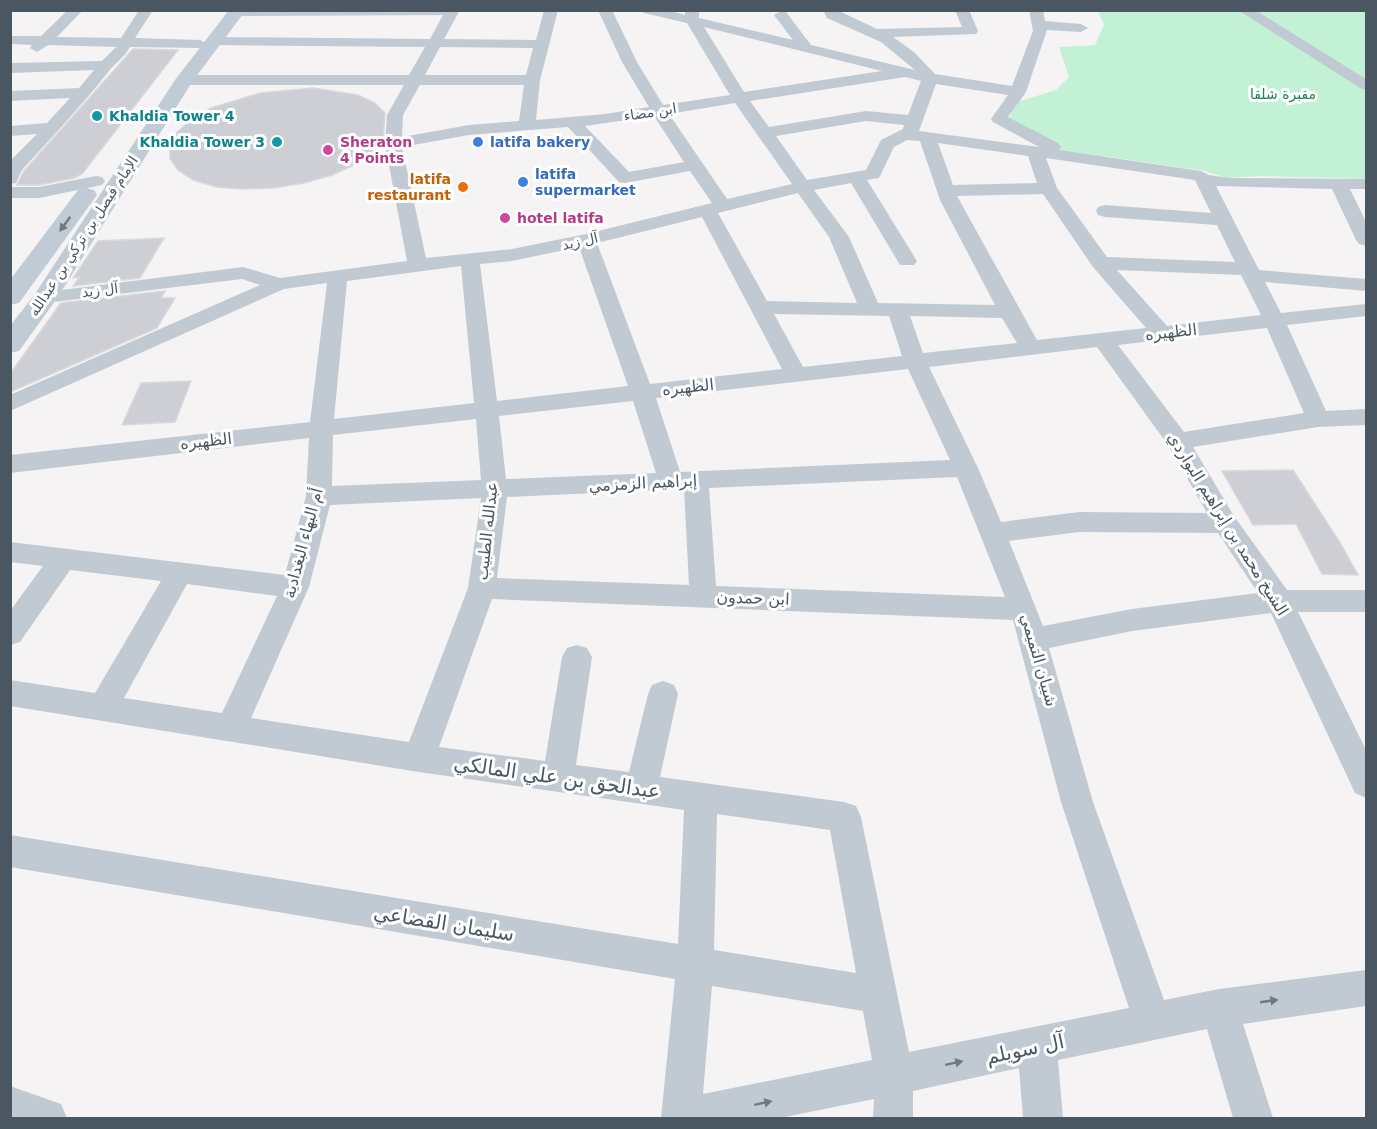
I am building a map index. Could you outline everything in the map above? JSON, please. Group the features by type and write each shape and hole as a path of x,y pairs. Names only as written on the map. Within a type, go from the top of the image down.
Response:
{"main road":[{"name":"الإمام فيصل بن تركي بن عبدالله","path":"13,291 96,180 234,11"},
{"name":"الإمام فيصل بن تركي بن عبدالله","path":"10,345 45,297 207,43"}],"street":[{"path":"12,68 46,41 76,10"},
{"path":"12,172 49,128 84,93 106,65 119,54 146,10"},
{"path":"527,125 532,80 540,44 552,10"},
{"path":"605,10 620,44 657,111 695,165 760,307 796,375"},
{"path":"649,10 692,15 805,47 930,78 1018,92"},
{"path":"830,10 832,15 877,33 914,58 930,78"},
{"path":"877,33 971,30 962,10"},
{"path":"1245,10 1366,85"},
{"path":"234,11 453,11 395,115 393,144 418,265"},
{"path":"319,81 358,12"},
{"name":"شيبان التميمي","path":"692,15 739,97 839,237 915,361 966,468 1024,609 1077,802 1153,1022"},
{"path":"781,15 805,47"},
{"path":"1070,157 999,119 1018,92 1041,45 1038,18 1081,28"},
{"path":"10,40 207,43 335,52 436,44 540,44"},
{"path":"12,68 106,65"},
{"name":"ابن مضاء","path":"393,144 469,130 604,119 905,72"},
{"name":"آل زيد","path":"45,297 243,273 279,284 512,255 586,240 804,186 873,174 887,144 909,128 930,78"},
{"path":"184,80 532,80"},
{"path":"10,96 84,93"},
{"path":"765,133 866,116 909,128 927,137 1201,176 1274,320 1318,419"},
{"path":"573,122 625,178 695,165"},
{"path":"10,131 49,128"},
{"path":"927,137 946,191 1009,312 1031,348"},
{"path":"1035,151 1048,189 1100,263 1161,333"},
{"path":"856,177 907,261"},
{"path":"1203,179 1229,183 1342,190 1366,198"},
{"path":"10,192 14,194 45,191 96,180"},
{"path":"1342,190 1366,184"},
{"path":"946,191 1048,189"},
{"path":"1342,190 1366,240"},
{"path":"1105,211 1223,220"},
{"path":"586,240 642,392 684,481 703,596"},
{"name":"عبدالله الطبيب","path":"419,758 482,588 495,490 470,259"},
{"path":"1100,263 1250,272 1366,285"},
{"name":"أم البهاء البغدادية","path":"231,728 295,587 319,496 321,428 338,275"},
{"path":"10,404 279,284"},
{"path":"760,307 1009,312"},
{"name":"الظهيره","path":"10,464 1366,310"},
{"name":"الشيخ محمد بن إبراهيم البواردي","path":"1103,340 1178,441 1225,523 1279,601 1366,783"},
{"path":"1178,441 1318,419 1366,417"},
{"name":"إبراهيم الزمزمي","path":"319,496 966,468"},
{"path":"993,533 1079,522 1225,523"},
{"path":"10,552 295,587"},
{"path":"10,634 64,558"},
{"path":"103,708 180,573"},
{"name":"ابن حمدون","path":"482,588 1024,609"},
{"path":"1034,639 1132,620 1279,601 1366,601"},
{"path":"558,777 577,657"},
{"name":"عبدالحق بن علي المالكي","path":"10,693 419,758 844,817 894,1076 893,1119"},
{"path":"641,788 663,694"},
{"path":"681,1119 695,964 701,797"},
{"name":"سليمان القضاعي","path":"10,851 878,995"},
{"name":"آل سويلم","path":"686,1119 1220,1008 1366,987"},
{"path":"1220,1008 1253,1119"},
{"path":"1037,1046 1043,1119"},
{"path":"10,1106 47,1119"}],"green space":[{"name":"مقبرة شلقا","path":"1098,11 1366,11 1366,179 1262,176 1226,178 1205,171 1102,156 1094,159 1060,150 1051,142 1007,122 1017,102 1056,90 1069,77 1059,47 1095,45 1104,25"}],"building":[{"name":"Khaldia Tower 4","path":"133,49 178,50 82,174 74,178 39,185 17,185 24,171"},
{"name":"Khaldia Tower 3","path":"313,88 358,95 375,103 385,113 383,140 374,151 356,164 332,175 273,188 216,187 193,180 178,170 170,159 170,146 177,132 211,108 260,93"},
{"path":"164,238 140,278 73,286 80,277 73,278 98,241"},
{"path":"165,291 161,298 175,298 157,328 10,392 10,374 61,303"},
{"path":"191,381 175,422 122,425 141,383"},
{"path":"1293,470 1358,575 1322,574 1296,524 1253,525 1222,471"}],"place":[{"name":"Khaldia Tower 4","path":"97,116"},
{"name":"Khaldia Tower 3","path":"277,142"},
{"name":"latifa bakery","path":"478,142"},
{"name":"Sheraton 4 Points","path":"328,150"},
{"name":"latifa supermarket","path":"523,182"},
{"name":"latifa restaurant","path":"463,187"},
{"name":"hotel latifa","path":"505,218"}]}
